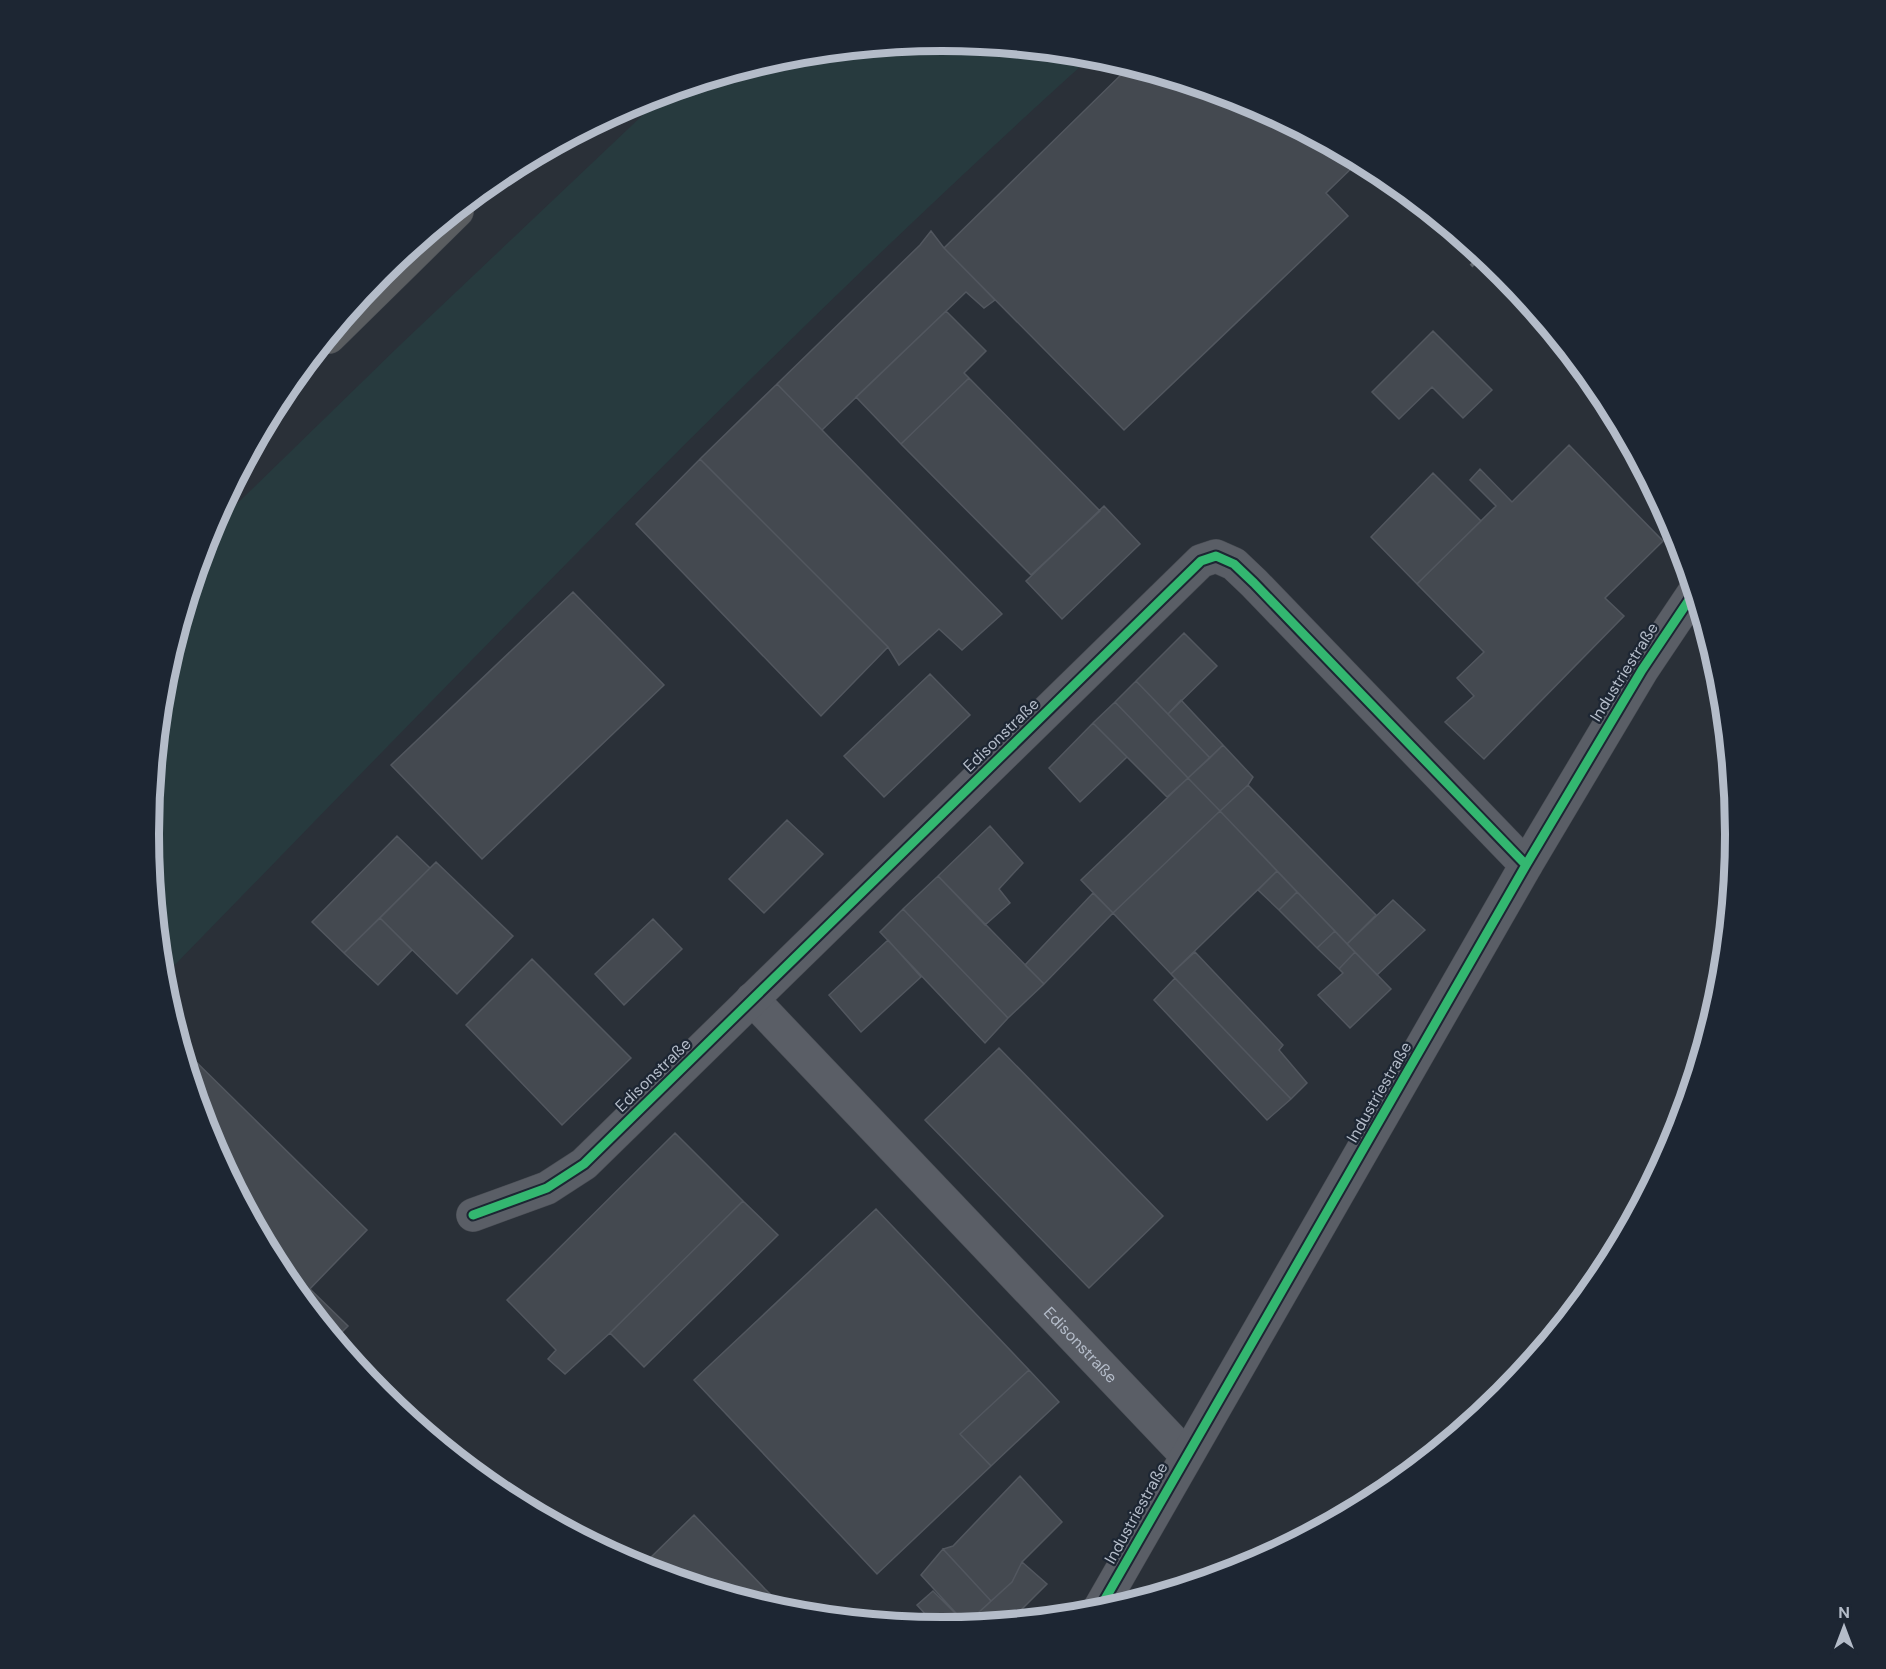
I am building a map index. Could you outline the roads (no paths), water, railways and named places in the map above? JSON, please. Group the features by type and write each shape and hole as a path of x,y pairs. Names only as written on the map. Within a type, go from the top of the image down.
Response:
{"street":[{"name":"Edisonstraße","path":"473,1215 547,1188 584,1164 1181,578 1201,561 1216,556 1234,564 1254,583 1526,865"},
{"name":"Industriestraße","path":"1104,1601 1526,865 1642,670 1690,599"},
{"name":"Edisonstraße","path":"752,999 1186,1455"}]}
